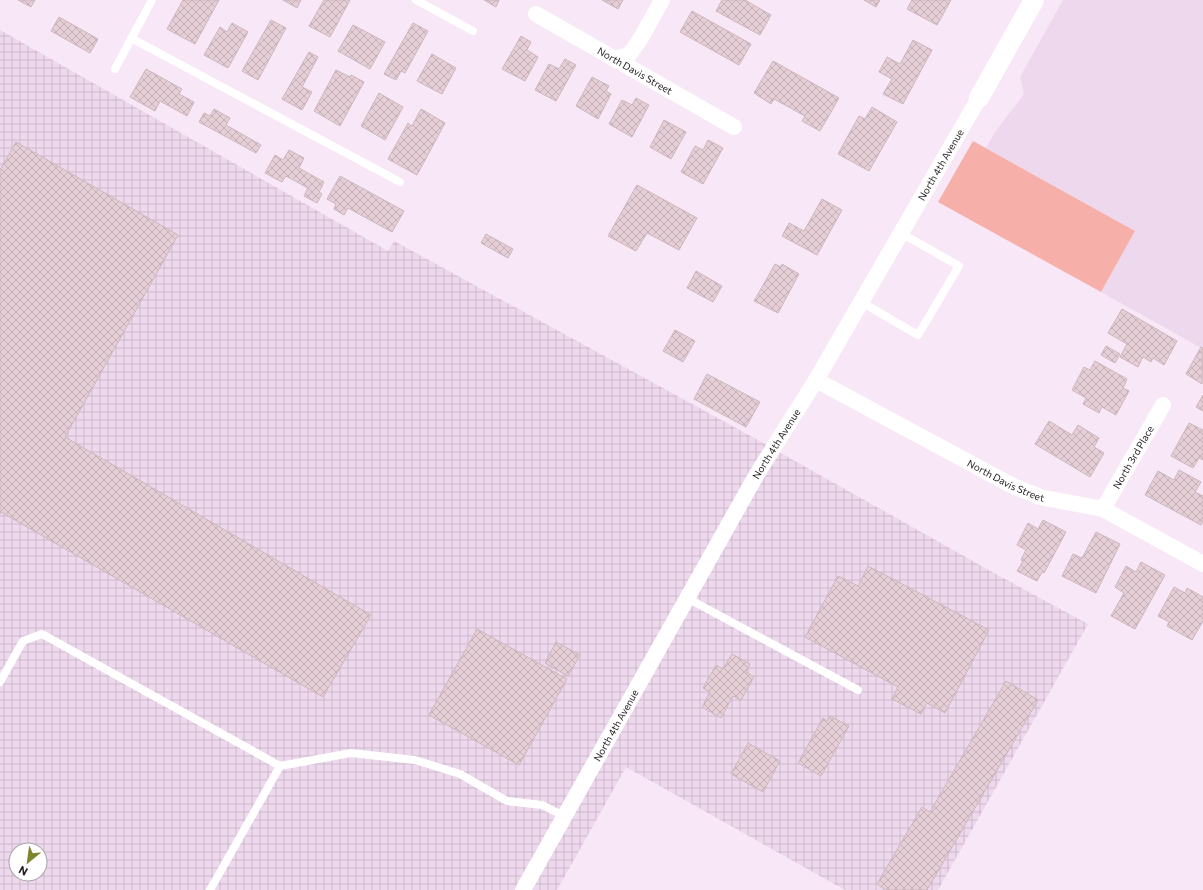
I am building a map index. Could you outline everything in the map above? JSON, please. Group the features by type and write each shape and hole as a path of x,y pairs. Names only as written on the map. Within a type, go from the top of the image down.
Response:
{"street":[{"path":"615,59 629,55 641,38 662,0"},
{"name":"North 4th Avenue","path":"523,890 757,474 816,380 1034,0"},
{"name":"North Davis Street","path":"536,14 734,127"},
{"name":"North Davis Street","path":"816,380 1011,485 1040,497 1103,509 1203,564"},
{"name":"North 3rd Place","path":"1103,509 1163,405"}],"lane":[{"path":"115,69 152,0"},
{"path":"416,0 472,31"},
{"path":"131,38 400,182"},
{"path":"861,302 918,335 959,266 901,233"},
{"path":"687,598 858,690"},
{"path":"0,682 23,641 42,634 280,766 351,753 415,760 460,774 507,801 542,805 564,816"},
{"path":"210,890 280,766"}],"shaded area":[{"path":"1063,0 1203,0 1203,349 1101,292 1135,231 986,148 995,132 1024,94 1020,77"},
{"path":"0,30 388,251 394,241 756,439 994,573 1088,624 938,890 845,890 626,767 557,890 0,890"},
{"path":"973,141 1135,231 1101,292 938,202"}],"building":[{"path":"18,0 35,0 31,7"},
{"path":"183,0 219,0 195,44 167,29"},
{"path":"283,0 301,0 297,8"},
{"path":"324,0 350,0 330,37 309,26"},
{"path":"484,0 499,0 496,7"},
{"path":"602,0 623,0 618,9"},
{"path":"722,0 745,0 771,15 760,35 716,11"},
{"path":"864,0 880,0 876,7"},
{"path":"912,0 951,0 937,25 907,9"},
{"path":"692,11 751,44 739,65 680,32"},
{"path":"59,17 98,39 90,53 51,31"},
{"path":"271,20 286,28 258,80 242,71"},
{"path":"232,23 248,32 228,68 204,55 220,27 227,32"},
{"path":"413,23 428,31 405,73 401,71 396,80 384,74"},
{"path":"353,25 385,42 370,69 338,51"},
{"path":"521,36 531,42 527,50 538,57 525,81 502,69"},
{"path":"913,40 932,50 903,104 883,94 892,79 879,72 887,57 900,64"},
{"path":"309,52 318,57 302,87 312,92 302,110 282,99"},
{"path":"432,54 456,68 442,94 417,81"},
{"path":"565,59 576,65 556,101 535,90 549,64 559,69"},
{"path":"773,61 839,98 820,131 802,121 805,116 774,99 771,104 754,93"},
{"path":"146,69 182,89 179,94 194,102 187,116 160,101 155,111 130,97"},
{"path":"336,70 350,77 351,75 364,82 340,126 314,111"},
{"path":"592,77 609,86 606,91 611,94 598,119 576,106"},
{"path":"379,93 403,107 385,140 361,126"},
{"path":"636,98 649,105 632,137 609,124 622,100 632,105"},
{"path":"872,107 897,122 869,171 838,154 859,116 865,119"},
{"path":"214,109 230,118 226,125 261,145 256,153 199,122 204,113 210,116"},
{"path":"421,109 445,123 417,175 388,159 408,123 412,126"},
{"path":"664,120 686,132 671,159 650,147"},
{"path":"708,140 723,148 703,184 681,172 695,146 703,150"},
{"path":"16,142 178,235 65,437 371,615 323,697 1,512 0,514 0,170"},
{"path":"289,150 304,158 299,168 324,182 319,192 322,194 317,203 304,196 308,188 286,176 282,182 265,173 275,155 283,160"},
{"path":"340,176 404,211 392,232 348,208 344,215 334,209 336,204 327,199"},
{"path":"637,185 697,218 679,250 647,233 636,251 608,236"},
{"path":"822,199 842,210 817,255 782,236 789,223 804,231"},
{"path":"486,234 513,249 508,258 481,243"},
{"path":"775,264 781,267 782,264 799,274 778,313 754,301"},
{"path":"696,271 722,286 713,302 687,288"},
{"path":"1122,309 1177,341 1164,365 1153,358 1151,362 1143,357 1138,367 1120,357 1127,344 1108,333"},
{"path":"675,330 695,341 683,362 663,351"},
{"path":"1106,346 1120,354 1115,363 1101,355"},
{"path":"1201,347 1203,348 1202,384 1186,374"},
{"path":"1095,361 1127,379 1123,388 1129,391 1116,415 1102,407 1099,413 1083,404 1086,398 1072,390 1084,367 1090,370"},
{"path":"707,374 760,402 746,427 694,399"},
{"path":"1203,395 1203,411 1196,407"},
{"path":"1049,421 1072,435 1078,425 1099,438 1094,447 1104,453 1090,477 1035,444"},
{"path":"1189,423 1203,430 1203,460 1199,458 1193,468 1171,456"},
{"path":"1179,470 1201,482 1195,492 1203,496 1203,521 1201,525 1145,495 1158,471 1174,480"},
{"path":"1043,520 1066,532 1044,573 1042,572 1037,581 1017,571 1023,561 1021,560 1026,550 1017,545 1028,523 1038,529"},
{"path":"1096,532 1120,544 1096,593 1062,576 1073,554 1082,558"},
{"path":"1141,562 1165,575 1135,629 1111,616 1124,593 1115,587 1126,566 1136,572"},
{"path":"868,566 989,630 945,713 927,703 921,714 892,699 898,687 805,637 838,576 858,586"},
{"path":"1174,587 1185,593 1187,588 1203,597 1203,621 1192,640 1167,626 1169,622 1158,616"},
{"path":"477,629 567,679 519,765 429,715"},
{"path":"556,642 580,655 568,676 545,663"},
{"path":"732,654 750,664 746,672 754,677 741,700 733,696 721,718 702,707 710,692 703,688 716,665 723,669"},
{"path":"1006,681 1038,700 927,890 886,890 877,884 922,807 930,812"},
{"path":"830,716 849,726 821,776 798,763 823,718 827,721"},
{"path":"748,743 780,761 763,792 731,774"}]}
